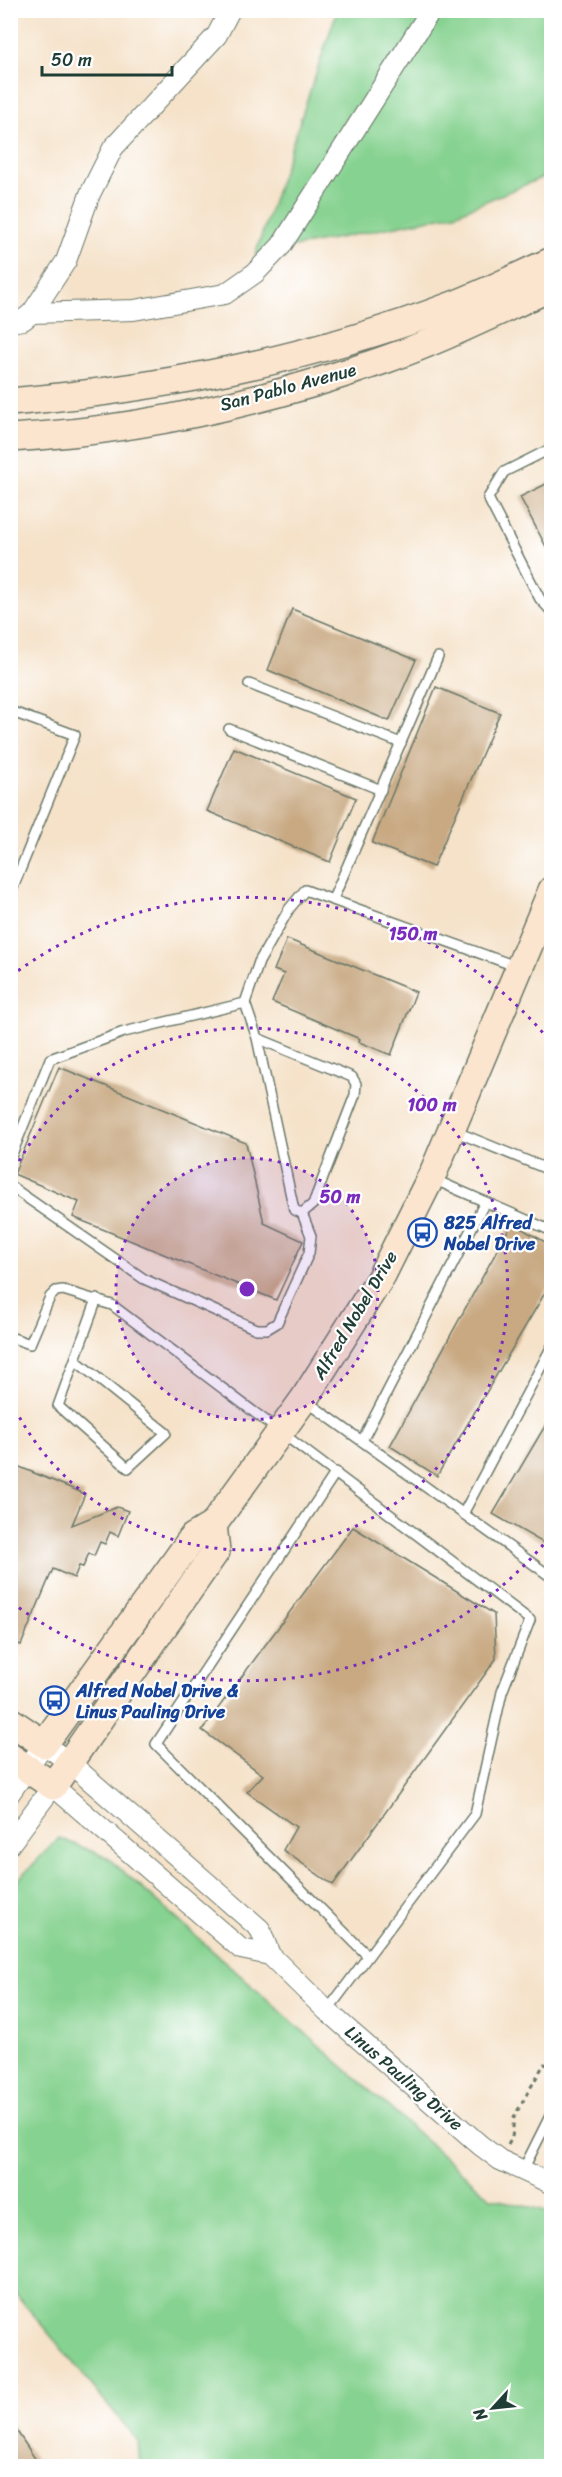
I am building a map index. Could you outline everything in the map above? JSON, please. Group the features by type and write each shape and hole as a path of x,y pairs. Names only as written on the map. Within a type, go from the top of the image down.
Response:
{"street":[{"path":"10,322 23,320 32,313 66,261 90,194 113,148 217,35 230,10"},
{"path":"32,313 134,310 225,294 255,273 280,246 431,10"},
{"name":"San Pablo Avenue","path":"10,402 131,389 227,370 311,349 377,331 453,306 552,261"},
{"name":"San Pablo Avenue","path":"10,438 63,435 131,425 229,405 326,379 386,359 552,287"},
{"name":"Alfred Nobel Drive","path":"10,1793 19,1762 44,1744 193,1537 213,1525 304,1399 381,1277 430,1178 552,890"},
{"path":"10,1844 70,1763 216,1551 213,1525"},
{"name":"Linus Pauling Drive","path":"10,1720 70,1763 260,1929 270,1955 327,2011 500,2160 552,2184"},
{"path":"19,1762 53,1786 241,1949 270,1955"}],"lane":[{"path":"552,448 504,472 488,498 540,600 552,612"},
{"path":"333,899 438,657"},
{"path":"249,684 401,743"},
{"path":"10,711 75,735 10,896"},
{"path":"229,729 381,790"},
{"path":"10,1186 144,1279 256,1329 267,1329 277,1323 309,1253 311,1236 302,1213 294,1210 257,1038 246,1003 260,962 289,909 305,890 518,967"},
{"path":"10,1159 50,1059 124,1032 246,1003"},
{"path":"257,1038 352,1077 356,1084 355,1095 313,1204 302,1213"},
{"path":"451,1129 552,1171"},
{"path":"430,1178 552,1231"},
{"path":"362,1441 485,1202"},
{"path":"10,1337 30,1344 50,1297 56,1291 63,1290 112,1305 530,1620 502,1692 475,1814 327,2011"},
{"path":"75,1360 166,1433 128,1468 58,1406 97,1299"},
{"path":"463,1514 552,1346"},
{"path":"304,1399 550,1576 552,1573"},
{"path":"336,1472 156,1744 368,1956"},
{"path":"522,2172 550,2118"}],"path":[{"path":"500,2160 512,2138 514,2117 544,2064 552,2066"}],"green space":[{"path":"337,11 551,11 551,174 455,214 255,255"},
{"path":"59,1838 108,1858 491,2198 551,2212 551,2466 140,2466 138,2441 11,2288 11,1887"}],"building":[{"path":"552,481 552,558 520,497"},
{"path":"292,609 416,660 389,721 268,670"},
{"path":"436,687 500,713 433,867 372,843"},
{"path":"234,748 356,798 330,862 207,811"},
{"path":"287,939 416,992 391,1055 359,1042 360,1039 272,1002 284,974 274,970"},
{"path":"59,1067 246,1143 264,1223 303,1241 276,1300 73,1217 79,1202 14,1174"},
{"path":"512,1223 552,1246 552,1281 437,1476 390,1446"},
{"path":"552,1414 552,1548 493,1514"},
{"path":"10,1463 85,1494 72,1525 117,1507 128,1511 118,1536 110,1532 105,1544 100,1542 94,1556 89,1553 83,1567 79,1566 74,1578 53,1569 21,1645 10,1641"},
{"path":"353,1527 494,1614 496,1659 333,1885 283,1850 296,1827 247,1792 263,1775 202,1730"},
{"path":"10,2421 40,2466 10,2466"}],"place":[{"name":"825 Alfred Nobel Drive","path":"423,1233"},
{"name":"Alfred Nobel Drive & Linus Pauling Drive","path":"55,1701"}]}
